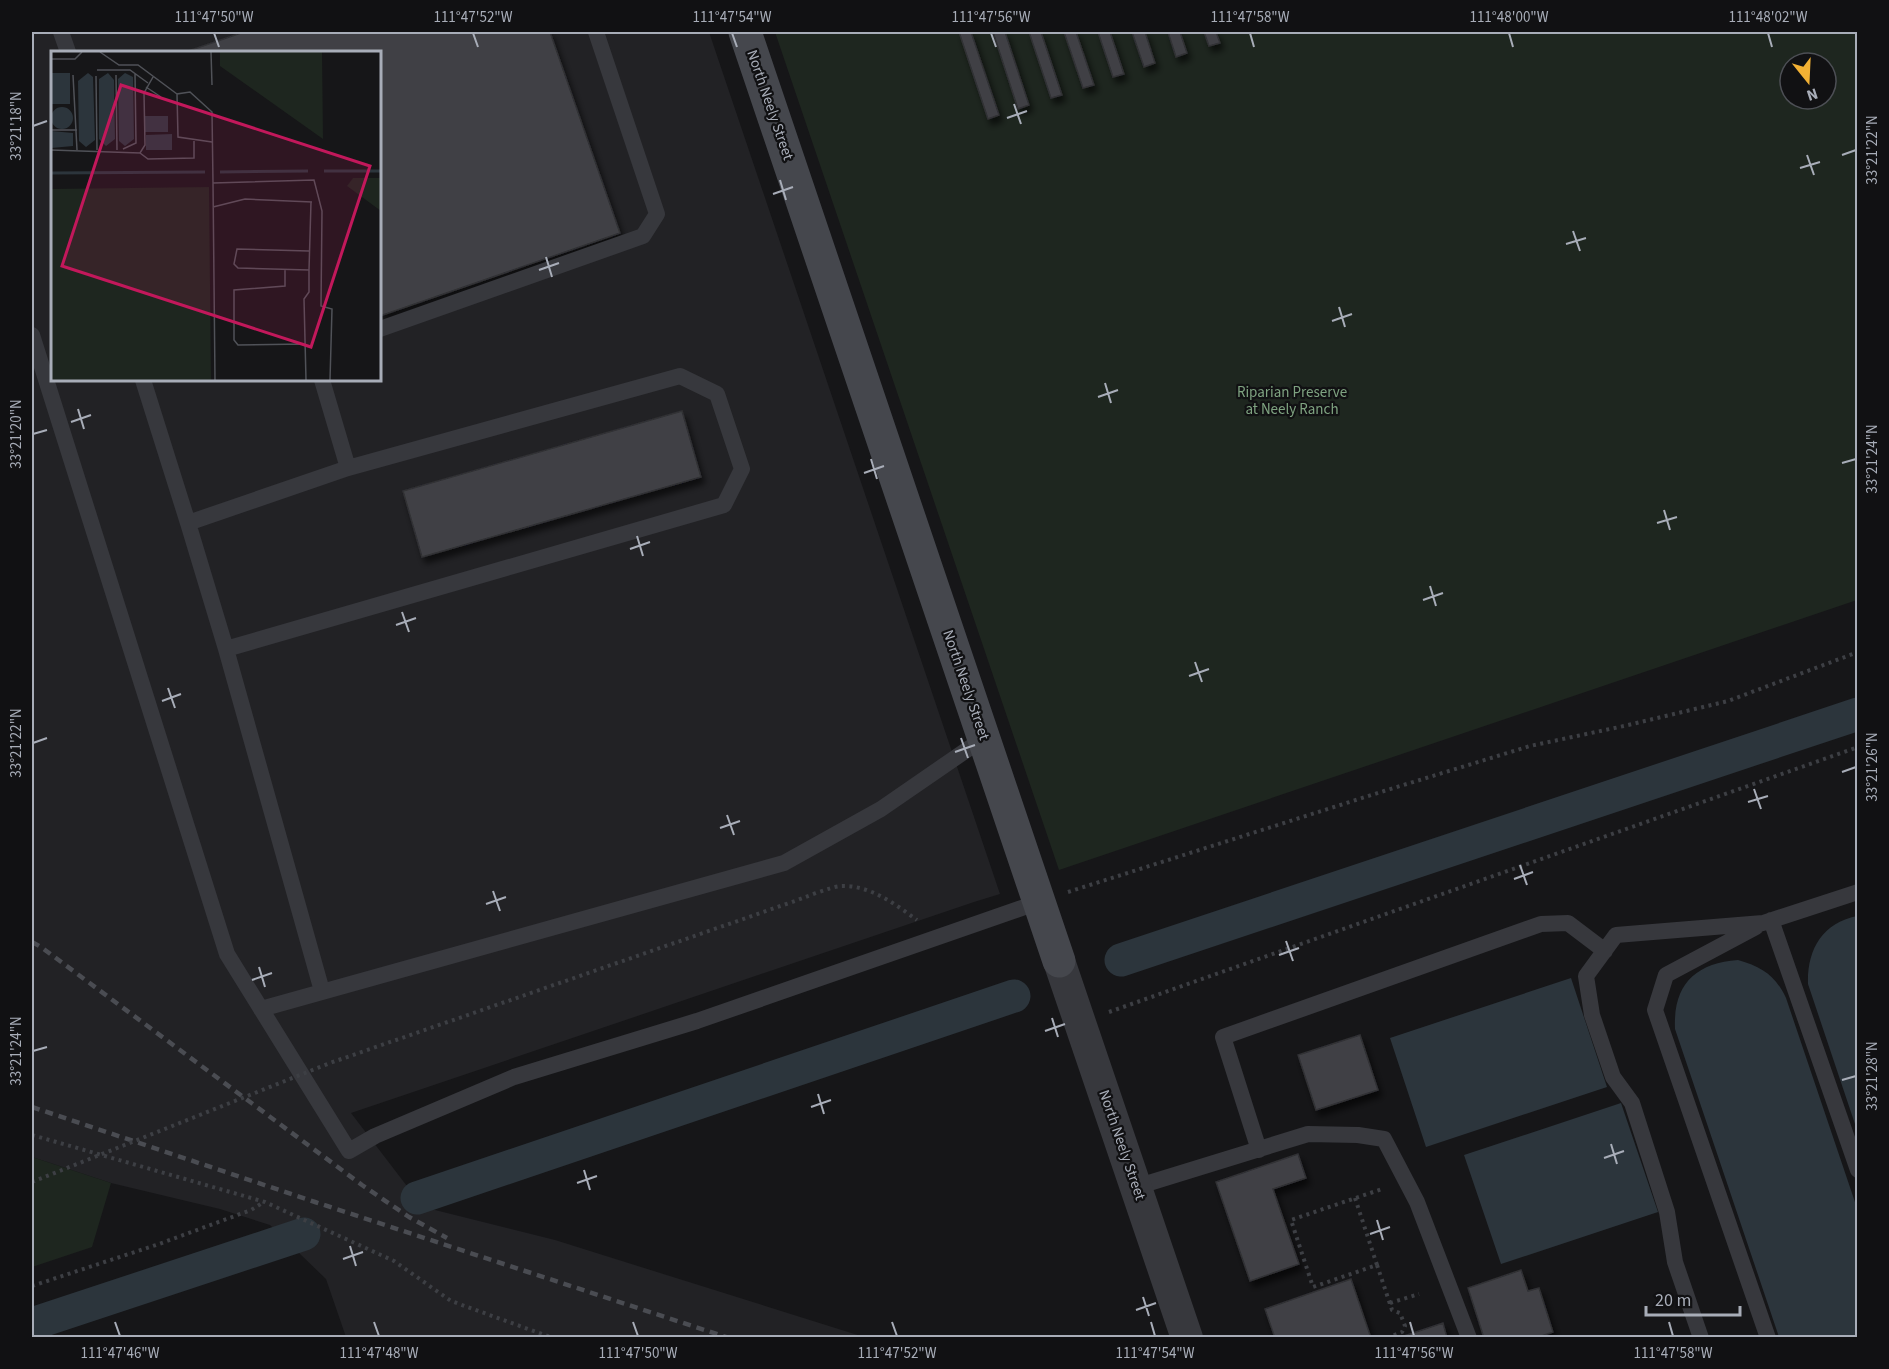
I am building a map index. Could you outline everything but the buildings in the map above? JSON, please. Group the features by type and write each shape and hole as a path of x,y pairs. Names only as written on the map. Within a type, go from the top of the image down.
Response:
{"street":[{"name":"North Neely Street","path":"745,32 1187,1338"}],"lane":[{"path":"61,32 69,51"},
{"path":"381,329 643,236 657,214 596,32"},
{"path":"32,335 226,954 349,1151 375,1136 514,1077 697,1021 1039,902"},
{"path":"188,523 348,468 680,376 717,394 742,469 724,506 226,649"},
{"path":"143,381 226,649 322,991"},
{"path":"322,381 348,468"},
{"path":"261,1008 784,863 881,809 984,738"},
{"path":"1768,1338 1655,1010 1666,975 1767,922 1857,892"},
{"path":"1701,1338 1675,1262 1667,1212 1632,1103 1614,1077 1592,1015 1586,976 1616,936 1767,922"},
{"path":"1767,922 1857,1170"},
{"path":"1259,1150 1223,1037 1540,924 1568,923 1605,951"},
{"path":"1136,1187 1308,1134 1358,1135 1384,1139 1417,1202 1469,1338"}],"path":[{"path":"1039,902 1530,746 1728,701 1857,652"},
{"path":"1077,1012 1857,747"},
{"path":"32,1182 330,1063 840,886 866,890 897,904 940,936"},
{"path":"32,1135 265,1202 394,1261 451,1302 553,1338"},
{"path":"1377,1265 1313,1287 1291,1220 1406,1181"},
{"path":"1355,1198 1392,1310 1400,1313 1405,1326 1402,1332 1387,1338"},
{"path":"32,1286 159,1244 251,1210 265,1202"},
{"path":"1390,1303 1419,1294"}],"shaded area":[{"path":"32,32 709,32 1000,894 351,1113 423,1207 555,1240 864,1337 346,1337 326,1279 270,1225 220,1209 111,1183 32,1157"},
{"path":"1858,916 1857,1130 1808,984 1808,972 1814,949 1826,932 1834,925"},
{"path":"1738,960 1767,973 1777,983 1786,998 1857,1208 1857,1337 1779,1337 1675,1029 1678,1000 1690,979 1710,966"},
{"path":"1571,978 1607,1087 1426,1147 1390,1038"},
{"path":"1621,1103 1658,1212 1501,1264 1464,1155"}],"green space":[{"name":"Riparian Preserve at Neely Ranch","path":"775,32 1857,32 1857,600 1059,870"},
{"path":"32,1157 111,1183 92,1247 32,1267"}],"waterway":[{"path":"1121,960 1858,714"},
{"path":"417,1198 1014,996"},
{"path":"32,1324 304,1234"}],"railway":[{"path":"32,942 362,1185 409,1217 447,1238"},
{"path":"32,1107 729,1338"}]}
